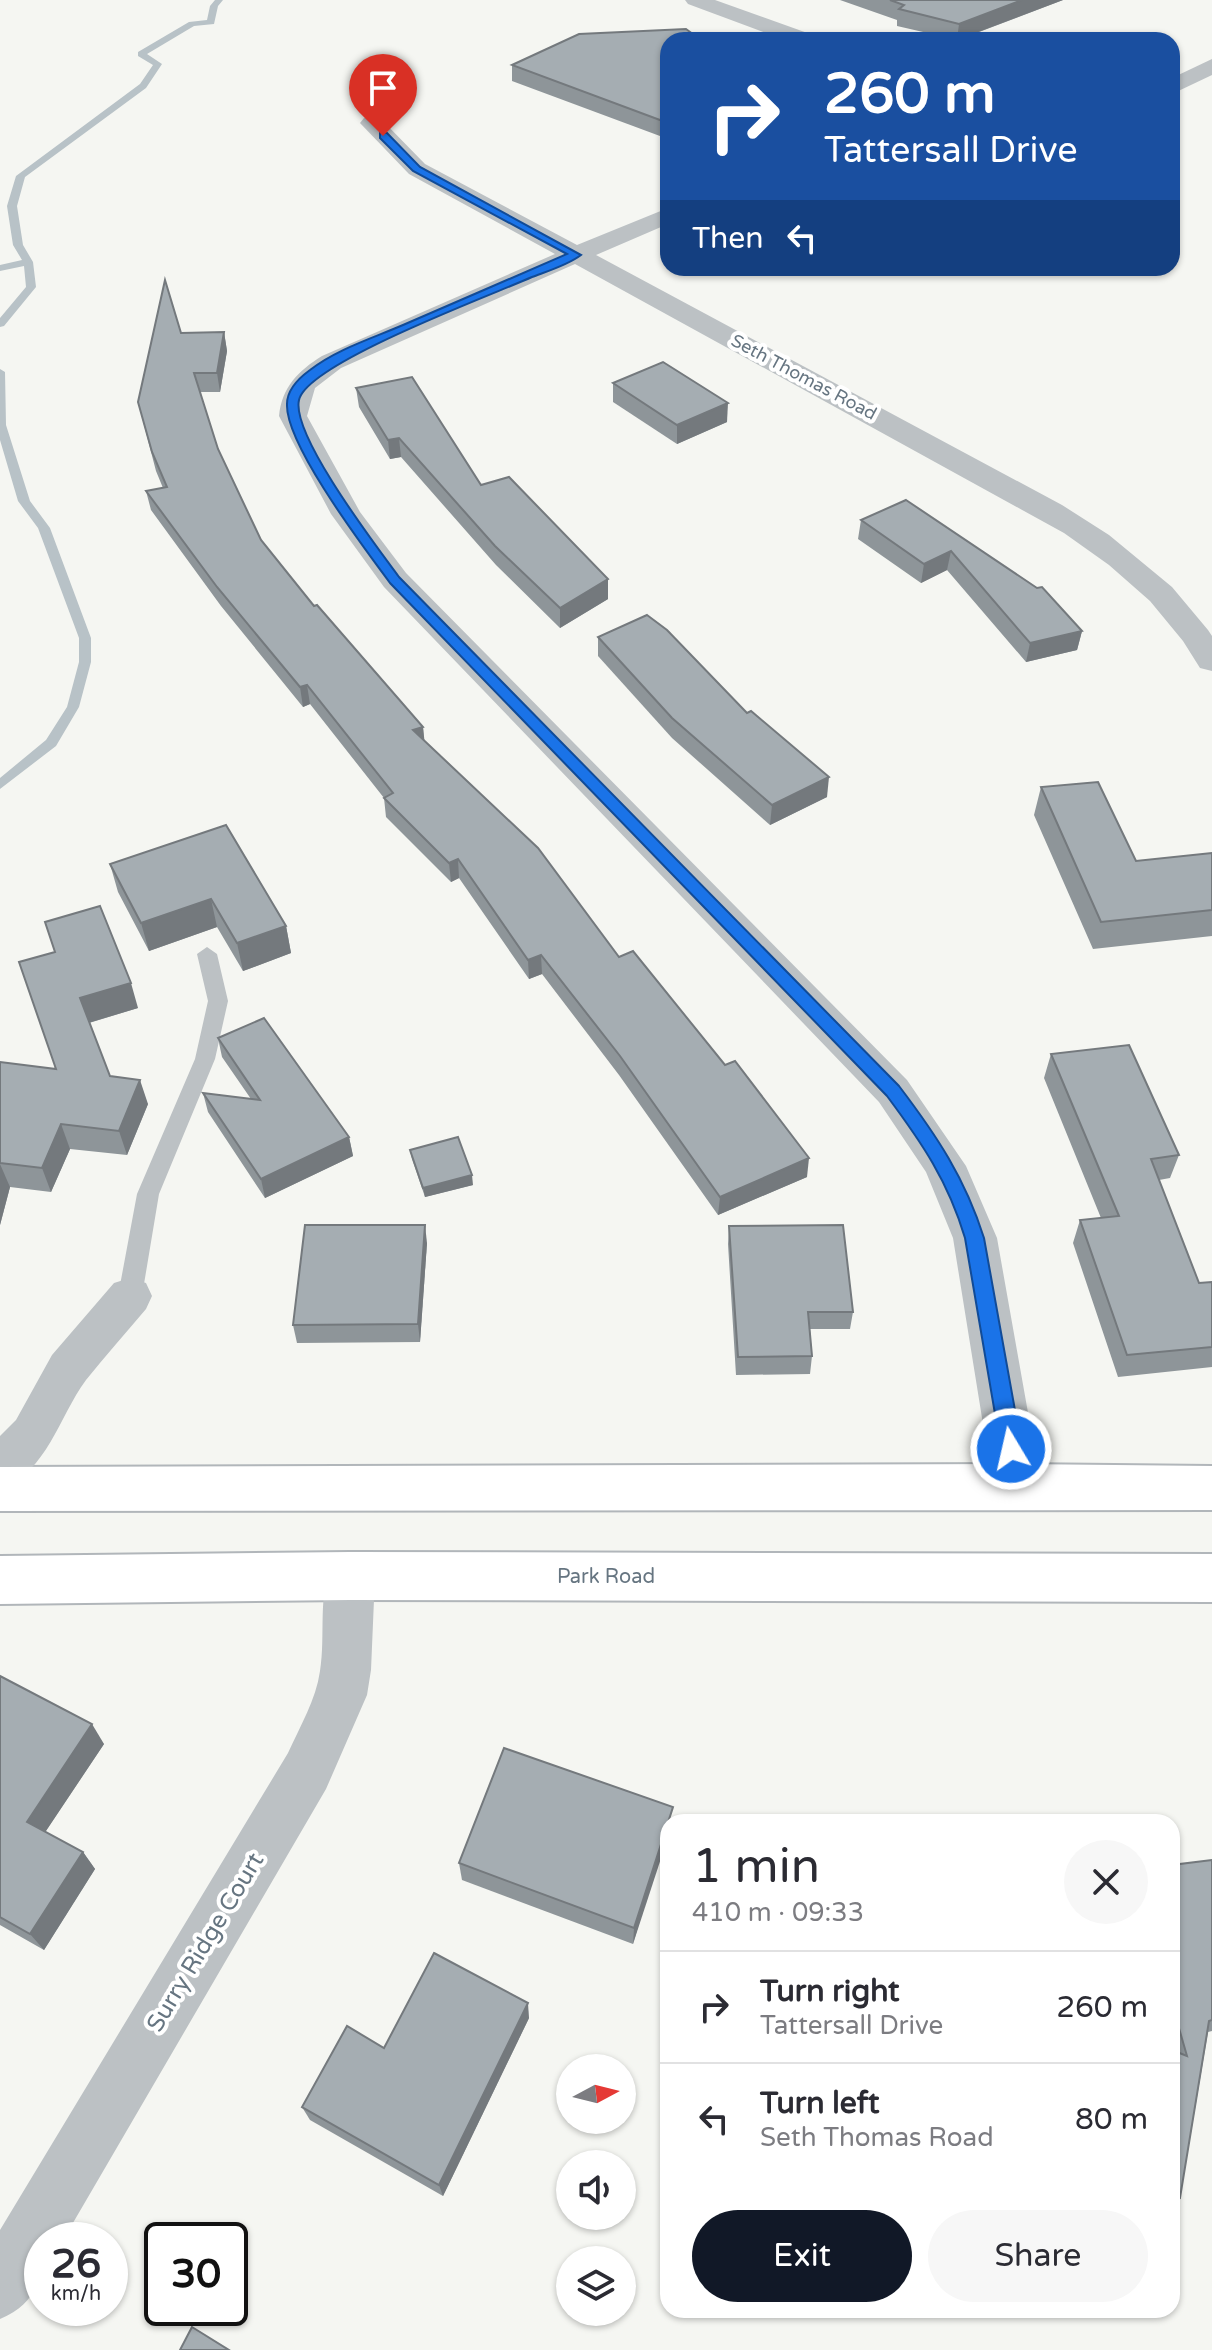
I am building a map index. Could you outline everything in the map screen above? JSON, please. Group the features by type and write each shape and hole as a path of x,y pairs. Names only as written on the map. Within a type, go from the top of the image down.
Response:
{"main road":[{"path":"0,1489 1212,1488"},
{"name":"Park Road","path":"0,1580 350,1576 1212,1578"}],"street":[{"path":"695,0 783,32"},
{"path":"1180,83 1212,66"},
{"name":"Seth Thomas Road","path":"372,123 417,169 1051,511 1103,543 1146,577 1183,616 1212,661"},
{"path":"660,218 353,350 316,371 301,385 293,400 293,416 346,514 395,580 893,1091 937,1149 965,1206 975,1238 1017,1486"},
{"path":"0,1468 32,1434 68,1369 130,1296"},
{"name":"Surry Ridge Court","path":"0,2288 307,1771 341,1695 346,1670 350,1576"}],"lane":[{"path":"130,1296 148,1194 205,1059 218,1001 207,954"}],"building":[{"path":"890,0 1022,0 959,24 899,9 904,5"},
{"path":"686,29 690,32 660,32 660,120 512,65 579,34"},
{"path":"165,280 181,333 224,332 217,373 194,373 218,449 261,540 314,606 317,605 423,727 413,730 538,848 619,957 633,951 725,1065 735,1061 809,1158 720,1197 620,1056 541,955 528,960 458,859 449,863 384,798 393,793 307,685 300,687 217,587 146,491 167,487 152,452 138,402"},
{"path":"663,362 728,403 677,425 613,383"},
{"path":"412,377 481,485 509,477 608,579 560,608 495,546 399,438 388,440 356,388"},
{"path":"906,500 1037,588 1042,587 1082,631 1030,643 951,551 924,564 861,520"},
{"path":"647,615 667,630 747,713 751,711 829,777 772,805 672,718 598,637"},
{"path":"1098,782 1136,861 1212,853 1212,910 1101,922 1041,787"},
{"path":"226,825 286,926 237,943 211,899 141,923 110,864"},
{"path":"100,906 131,983 80,998 110,1076 140,1080 119,1131 61,1124 42,1168 0,1163 0,1062 56,1069 19,962 55,952 45,922"},
{"path":"264,1018 349,1137 261,1179 203,1093 260,1100 218,1038"},
{"path":"1129,1045 1179,1155 1151,1159 1199,1283 1212,1282 1212,1347 1127,1355 1080,1220 1119,1216 1051,1054"},
{"path":"458,1137 472,1175 423,1188 410,1150"},
{"path":"305,1225 425,1225 418,1324 293,1325"},
{"path":"843,1225 853,1312 808,1312 812,1356 738,1357 729,1226"},
{"path":"0,1676 92,1724 27,1822 83,1852 30,1934 0,1917"},
{"path":"504,1748 673,1807 671,1814 660,1814 660,1847 634,1928 459,1863"},
{"path":"1212,1860 1212,2020 1209,2021 1180,2198 1180,2053 1187,2056 1180,2032 1180,1864"},
{"path":"434,1953 528,2003 439,2185 302,2107 347,2026 384,2048"},
{"path":"192,2327 229,2350 180,2350"}],"waterway":[{"path":"28,262 18,245 12,206 21,176 143,86 158,64 141,54 192,24 211,22 214,6 219,0"},
{"path":"0,268 28,262"},
{"path":"0,324 31,287 28,262"},
{"path":"0,372 1,425 24,501 44,528 85,638 85,662 73,707 51,743 0,785"}],"route":[{"path":"383,136 417,169 576,255 353,350 316,371 301,385 293,400 293,416 303,438 346,514 395,580 893,1091 937,1149 965,1206 975,1238 1011,1449"}]}
